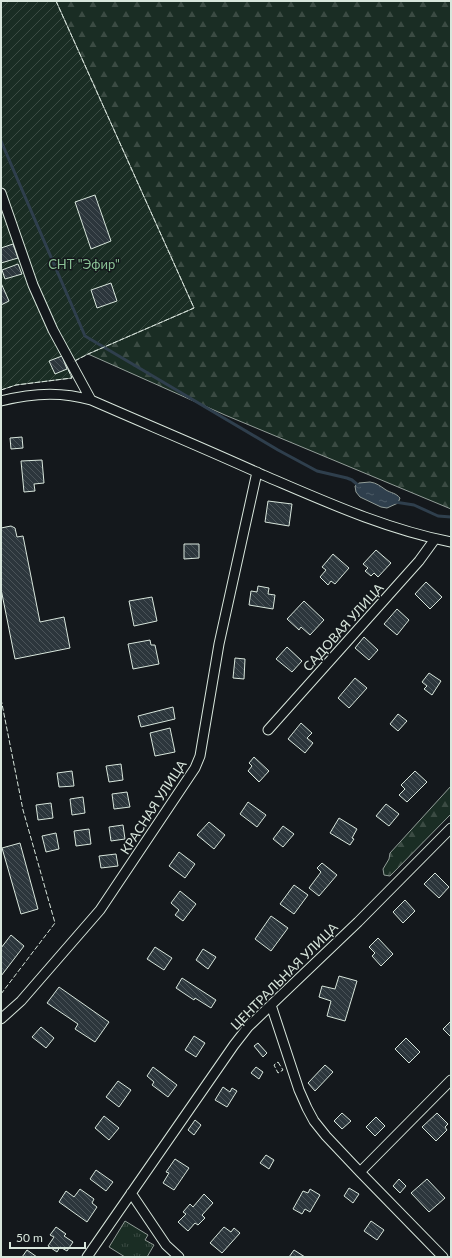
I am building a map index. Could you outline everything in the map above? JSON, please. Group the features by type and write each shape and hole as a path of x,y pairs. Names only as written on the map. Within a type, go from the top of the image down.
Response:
{"street":[{"path":"1,193 32,285 53,330 91,400"},
{"path":"1,401 19,396 56,394 75,395 91,400 316,498 371,520 435,539 451,542"},
{"name":"КРАСНАЯ УЛИЦА","path":"1,1019 21,1001 100,910 195,768 200,756 219,644 257,472"},
{"name":"САДОВАЯ УЛИЦА","path":"268,730 419,561 435,539"},
{"name":"ЦЕНТРАЛЬНАЯ УЛИЦА","path":"87,1257 234,1045 248,1028 358,922 451,828"},
{"path":"271,1005 299,1090 314,1121 360,1172 443,1257"},
{"path":"360,1172 451,1080"},
{"path":"131,1193 166,1245 179,1257"}],"green space":[{"name":"СНТ \"Эфир\"","path":"1,1 56,1 194,308 66,365 72,378 16,385 1,390"},
{"path":"56,1 451,1 451,509 225,415 88,354 194,308"},
{"path":"451,786 451,814 390,876 384,875 383,869 389,859 390,853"},
{"path":"125,1221 148,1235 145,1240 154,1245 147,1257 125,1257 109,1247"}],"water":[{"path":"370,482 377,484 397,495 400,498 398,503 387,508 381,507 360,497 356,492 355,486 359,483"}],"building":[{"path":"95,195 111,241 91,249 75,202"},
{"path":"13,244 18,258 1,263 1,248"},
{"path":"18,264 22,274 5,279 2,270"},
{"path":"1,283 9,301 1,305"},
{"path":"111,283 117,301 97,308 91,290"},
{"path":"62,356 67,369 55,374 49,361"},
{"path":"22,437 23,448 11,449 10,438"},
{"path":"42,460 44,483 34,484 35,491 24,492 21,461"},
{"path":"268,501 292,504 289,526 265,522"},
{"path":"11,526 15,528 17,537 23,536 40,622 64,617 70,648 15,659 1,589 1,528"},
{"path":"184,544 199,544 199,558 184,559"},
{"path":"376,550 391,563 378,577 374,573 371,576 365,571 368,568 363,564"},
{"path":"333,554 349,568 335,584 331,581 328,585 320,577 326,570 322,567"},
{"path":"426,582 442,597 430,609 415,594"},
{"path":"258,586 269,588 268,594 275,595 273,609 249,605 251,591 257,592"},
{"path":"152,597 157,621 134,626 129,601"},
{"path":"304,601 324,620 310,635 301,627 299,630 287,619"},
{"path":"397,609 409,620 397,635 384,624"},
{"path":"364,637 378,650 369,660 355,648"},
{"path":"150,640 151,645 155,645 159,664 133,669 128,644"},
{"path":"287,647 302,661 292,672 276,659"},
{"path":"235,658 245,659 244,679 233,678"},
{"path":"429,673 441,681 432,695 424,689 427,686 422,682"},
{"path":"355,678 367,688 349,708 338,698"},
{"path":"173,707 175,719 141,727 138,716"},
{"path":"398,714 407,721 398,731 390,724"},
{"path":"301,723 312,733 307,738 313,743 305,753 288,739"},
{"path":"170,728 175,752 155,756 150,733"},
{"path":"254,757 269,771 259,782 248,771 252,766 249,763"},
{"path":"121,764 123,780 109,782 106,766"},
{"path":"72,771 74,786 59,787 57,773"},
{"path":"415,771 427,782 407,802 399,795 405,789 401,785"},
{"path":"127,792 130,807 114,809 112,794"},
{"path":"83,797 85,813 72,815 70,799"},
{"path":"248,802 266,815 257,827 240,814"},
{"path":"51,803 53,818 38,820 36,805"},
{"path":"386,804 399,814 389,826 376,816"},
{"path":"339,818 357,829 352,838 354,839 350,845 330,833"},
{"path":"209,822 225,835 214,849 197,835"},
{"path":"123,825 125,839 111,841 109,827"},
{"path":"283,826 294,834 283,847 273,839"},
{"path":"89,829 91,844 76,846 74,831"},
{"path":"56,833 59,849 46,852 42,836"},
{"path":"20,843 38,909 21,914 2,848"},
{"path":"179,852 195,864 185,878 169,866"},
{"path":"116,854 118,866 101,868 99,856"},
{"path":"322,863 337,875 319,896 309,888 321,872 317,868"},
{"path":"435,873 449,887 439,898 424,884"},
{"path":"294,885 308,895 294,914 280,904"},
{"path":"180,891 196,904 183,921 175,915 179,910 171,903"},
{"path":"405,900 415,911 403,923 393,912"},
{"path":"271,916 288,928 271,951 255,939"},
{"path":"11,935 24,946 1,976 1,948"},
{"path":"378,938 393,954 381,966 372,956 375,953 369,947"},
{"path":"155,947 172,958 164,970 147,959"},
{"path":"203,949 216,957 208,969 196,960"},
{"path":"339,976 357,981 345,1021 327,1016 331,1001 319,997 322,986 335,989"},
{"path":"182,978 216,1000 211,1008 195,998 194,1000 176,988"},
{"path":"59,987 109,1022 95,1042 75,1029 78,1024 47,1003"},
{"path":"451,1021 451,1037 443,1029"},
{"path":"41,1027 54,1038 46,1048 32,1037"},
{"path":"194,1036 205,1043 196,1057 185,1050"},
{"path":"406,1038 420,1052 409,1063 395,1049"},
{"path":"258,1043 267,1053 263,1057 254,1046"},
{"path":"325,1065 333,1072 315,1091 308,1083"},
{"path":"153,1067 177,1085 168,1097 152,1085 154,1082 147,1076"},
{"path":"256,1067 263,1072 259,1079 251,1073"},
{"path":"118,1081 131,1090 119,1107 106,1097"},
{"path":"223,1087 230,1092 232,1088 237,1091 227,1107 215,1100"},
{"path":"342,1113 351,1121 342,1129 334,1121"},
{"path":"437,1113 448,1124 445,1127 447,1130 436,1141 422,1127"},
{"path":"104,1116 119,1128 109,1140 95,1128"},
{"path":"376,1117 385,1126 375,1136 366,1127"},
{"path":"195,1120 201,1125 194,1135 188,1130"},
{"path":"266,1155 274,1160 269,1169 260,1163"},
{"path":"175,1159 189,1168 174,1190 163,1183 169,1173 166,1172"},
{"path":"96,1170 113,1182 106,1191 90,1179"},
{"path":"399,1179 406,1186 400,1193 393,1186"},
{"path":"427,1179 445,1198 429,1212 411,1193"},
{"path":"349,1188 359,1194 353,1203 344,1196"},
{"path":"80,1189 94,1199 92,1203 97,1207 87,1222 59,1202 66,1191 74,1197"},
{"path":"310,1189 320,1195 310,1212 305,1209 302,1214 293,1209 303,1191 308,1193"},
{"path":"204,1194 213,1203 202,1215 205,1218 198,1225 195,1223 188,1231 178,1222 186,1214 183,1212 190,1204 193,1207"},
{"path":"371,1221 384,1230 377,1240 364,1231"},
{"path":"56,1227 66,1234 64,1236 73,1242 67,1251 60,1247 57,1252 48,1246 54,1237 50,1235"},
{"path":"224,1227 231,1232 234,1228 240,1233 222,1253 210,1243"},
{"path":"27,1250 37,1257 22,1257"},
{"path":"294,1250 305,1257 289,1257"}],"waterway":[{"path":"1,141 85,336 278,450 317,471 347,478 359,486"},
{"path":"395,502 414,505 438,516 451,517"}],"fence":[{"path":"56,1 194,308 73,362"},
{"path":"1,390 16,385 72,378 67,367"},
{"path":"1,699 23,810 55,923 1,994"},
{"path":"278,1062 283,1070 278,1073 274,1065 278,1062"}]}
